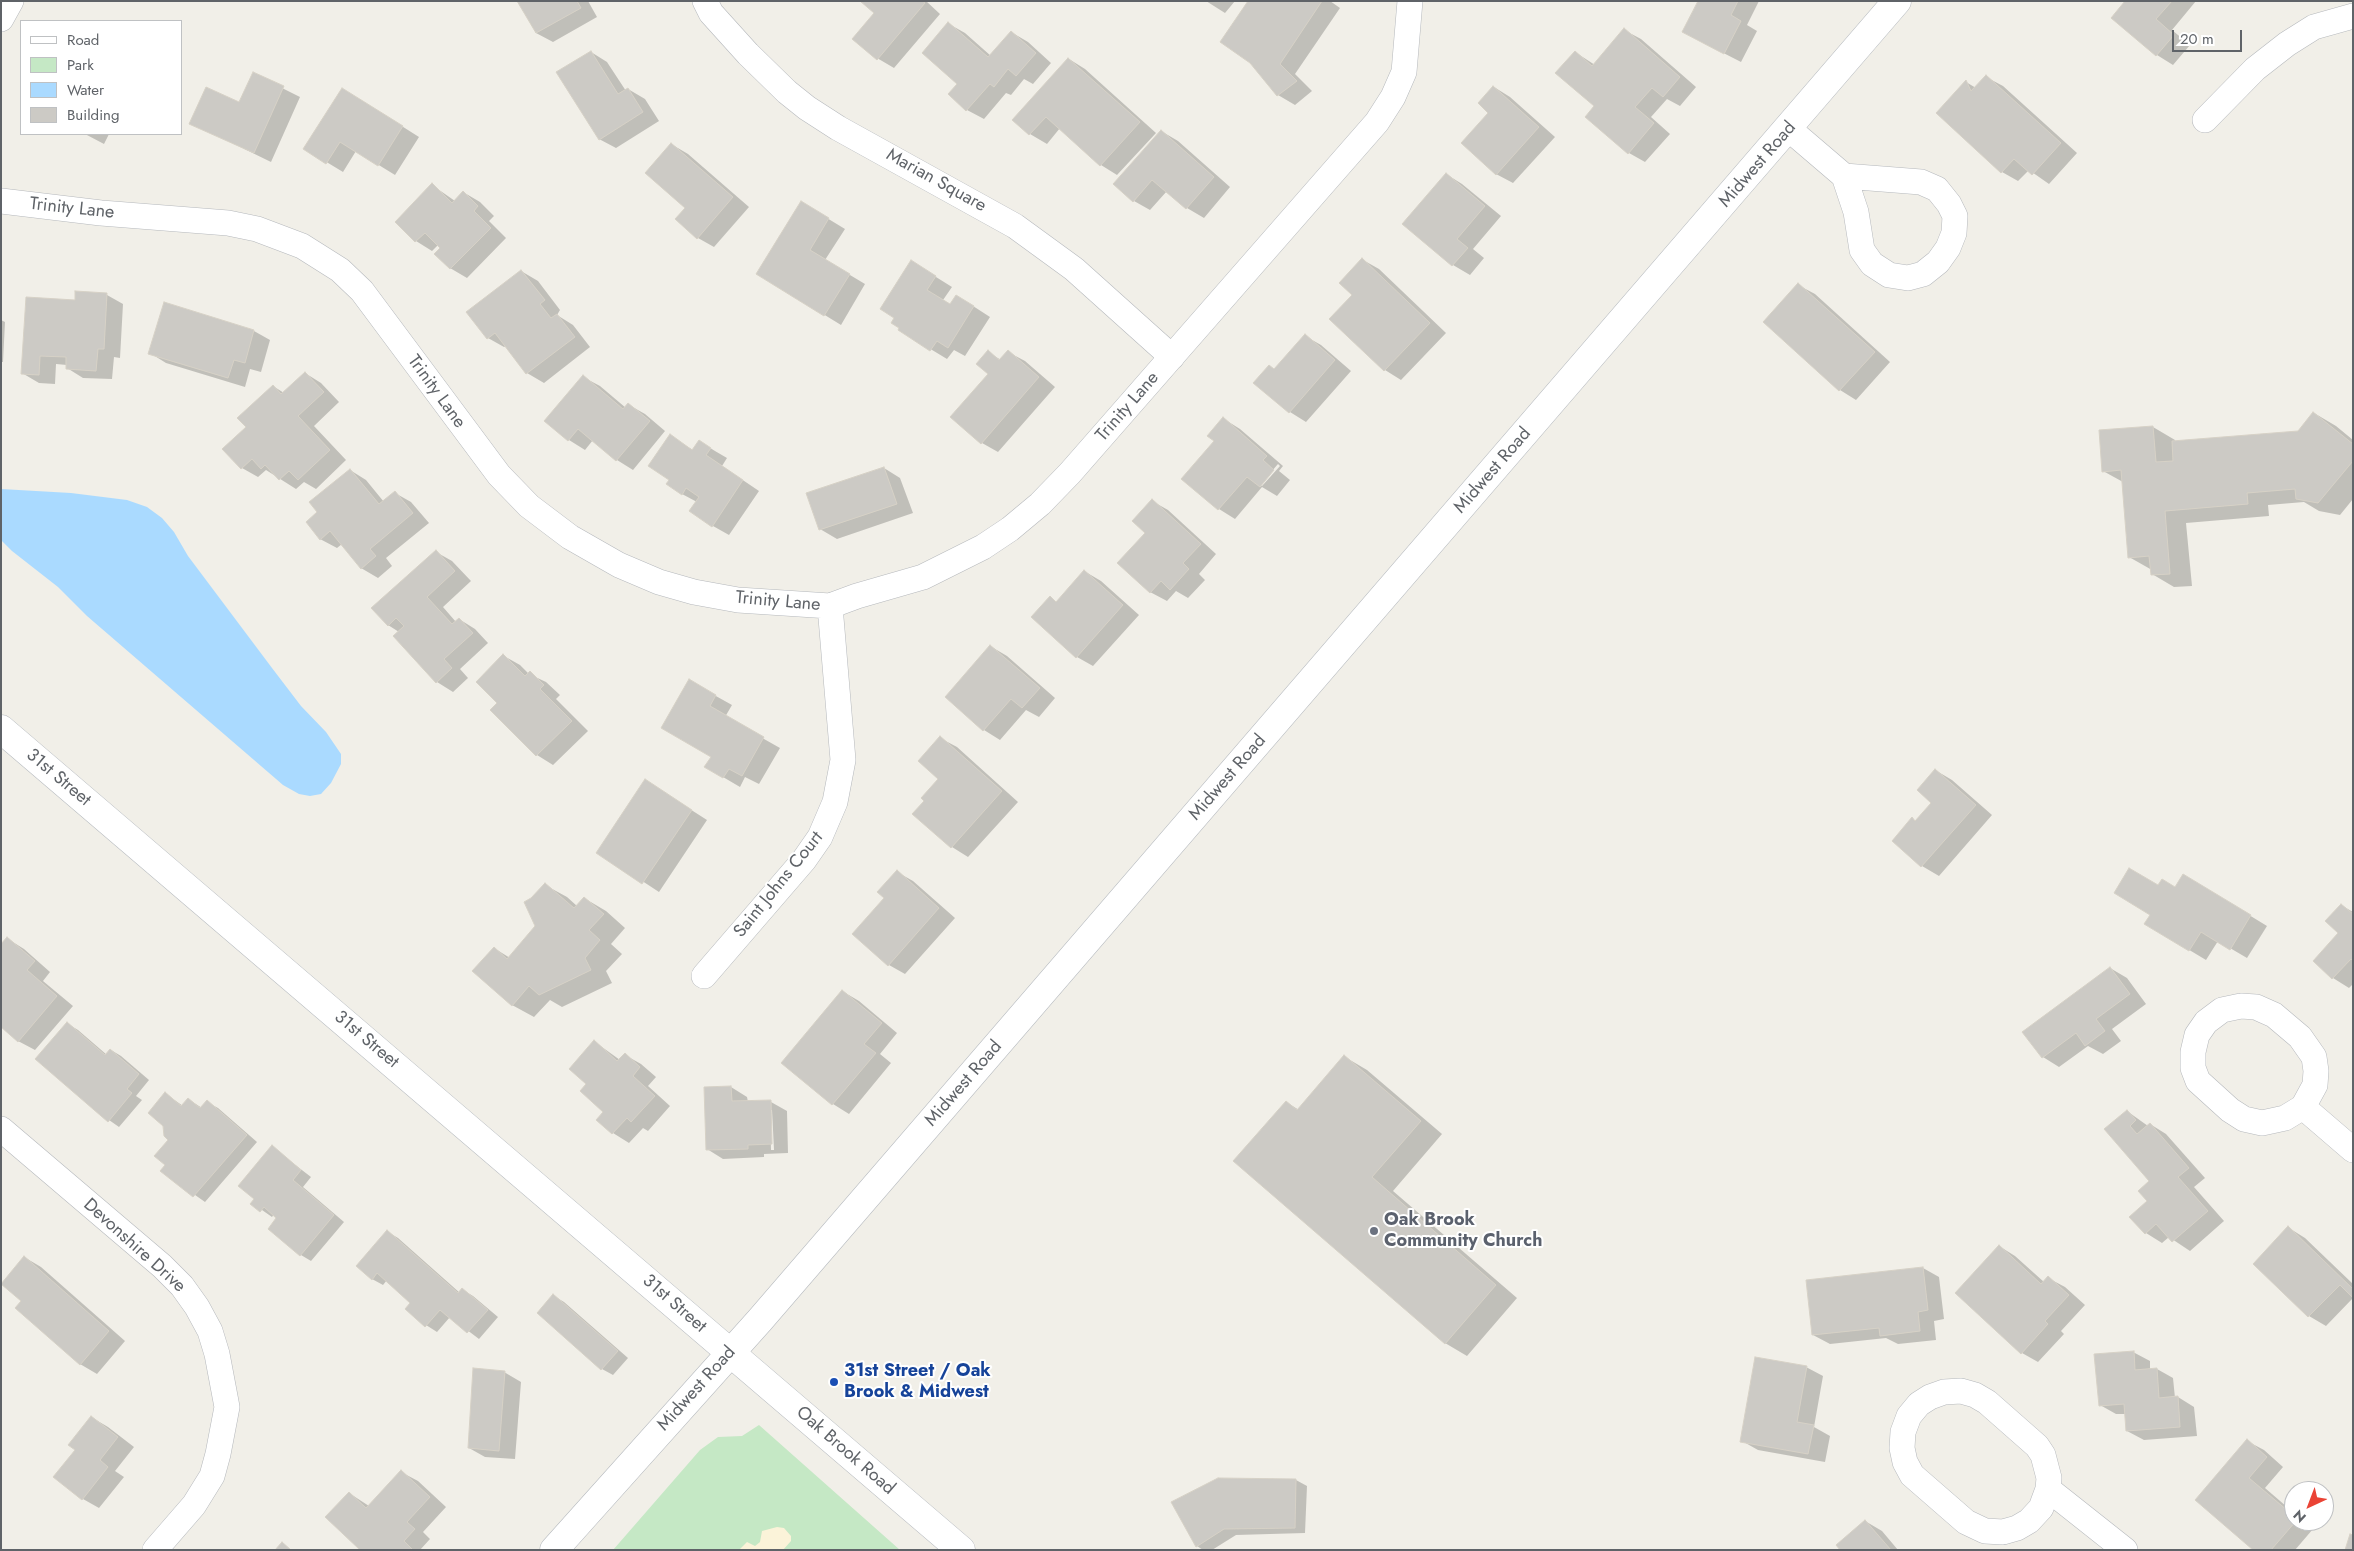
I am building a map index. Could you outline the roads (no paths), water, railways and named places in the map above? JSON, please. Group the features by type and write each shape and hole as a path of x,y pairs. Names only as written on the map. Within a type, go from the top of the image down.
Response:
{"main road":[{"name":"Midwest Road","path":"554,1550 730,1352 1789,129 1897,1"},
{"name":"31st Street","path":"1,729 730,1352"},
{"name":"Oak Brook Road","path":"730,1352 961,1550"}],"street":[{"path":"1,19 11,1"},
{"name":"Marian Square","path":"705,1 711,13 748,54 787,92 807,108 838,128 1015,226 1074,269 1172,356"},
{"name":"Trinity Lane","path":"1,201 92,212 228,223 258,229 302,246 340,270 362,291 499,475 529,506 570,537 619,566 658,582 694,592 738,600 830,606 931,574 983,547 1010,529 1040,504 1070,474 1377,122 1393,98 1404,72 1410,1"},
{"path":"2205,120 2255,69 2287,44 2314,27 2353,16"},
{"path":"1789,129 1844,176 1856,212 1862,250 1872,264 1889,275 1908,278 1923,274 1938,262 1951,240 1955,216 1949,204 1937,189 1921,182 1844,176"},
{"name":"Saint Johns Court","path":"704,976 804,860 820,837 835,802 842,760 830,606"},
{"path":"2230,1007 2256,1007 2274,1015 2300,1037 2314,1057 2316,1071 2315,1085 2303,1107 2285,1118 2262,1123 2244,1118 2230,1110 2198,1081 2193,1068 2193,1052 2197,1035 2206,1022 2230,1007"},
{"path":"2303,1107 2353,1150"},
{"name":"Devonshire Drive","path":"1,1129 162,1266 182,1286 197,1307 210,1332 217,1354 227,1407 218,1454 212,1476 194,1505 155,1550"},
{"path":"2048,1489 2041,1508 2029,1521 2017,1528 2003,1532 1985,1531 1966,1522 1912,1475 1908,1468 1902,1448 1903,1432 1909,1416 1919,1404 1930,1397 1944,1392 1961,1391 1975,1395 1988,1402 2037,1446 2047,1465 2048,1489 2125,1550"}],"water":[{"path":"1,489 71,493 127,500 147,507 162,518 174,532 188,556 272,668 301,706 326,732 341,754 341,764 331,783 321,794 310,796 299,794 283,785 87,616 58,587 12,551 1,540"}],"place":[{"name":"Oak Brook Community Church","path":"1374,1231"},
{"name":"31st Street / Oak Brook & Midwest","path":"834,1382"}]}
